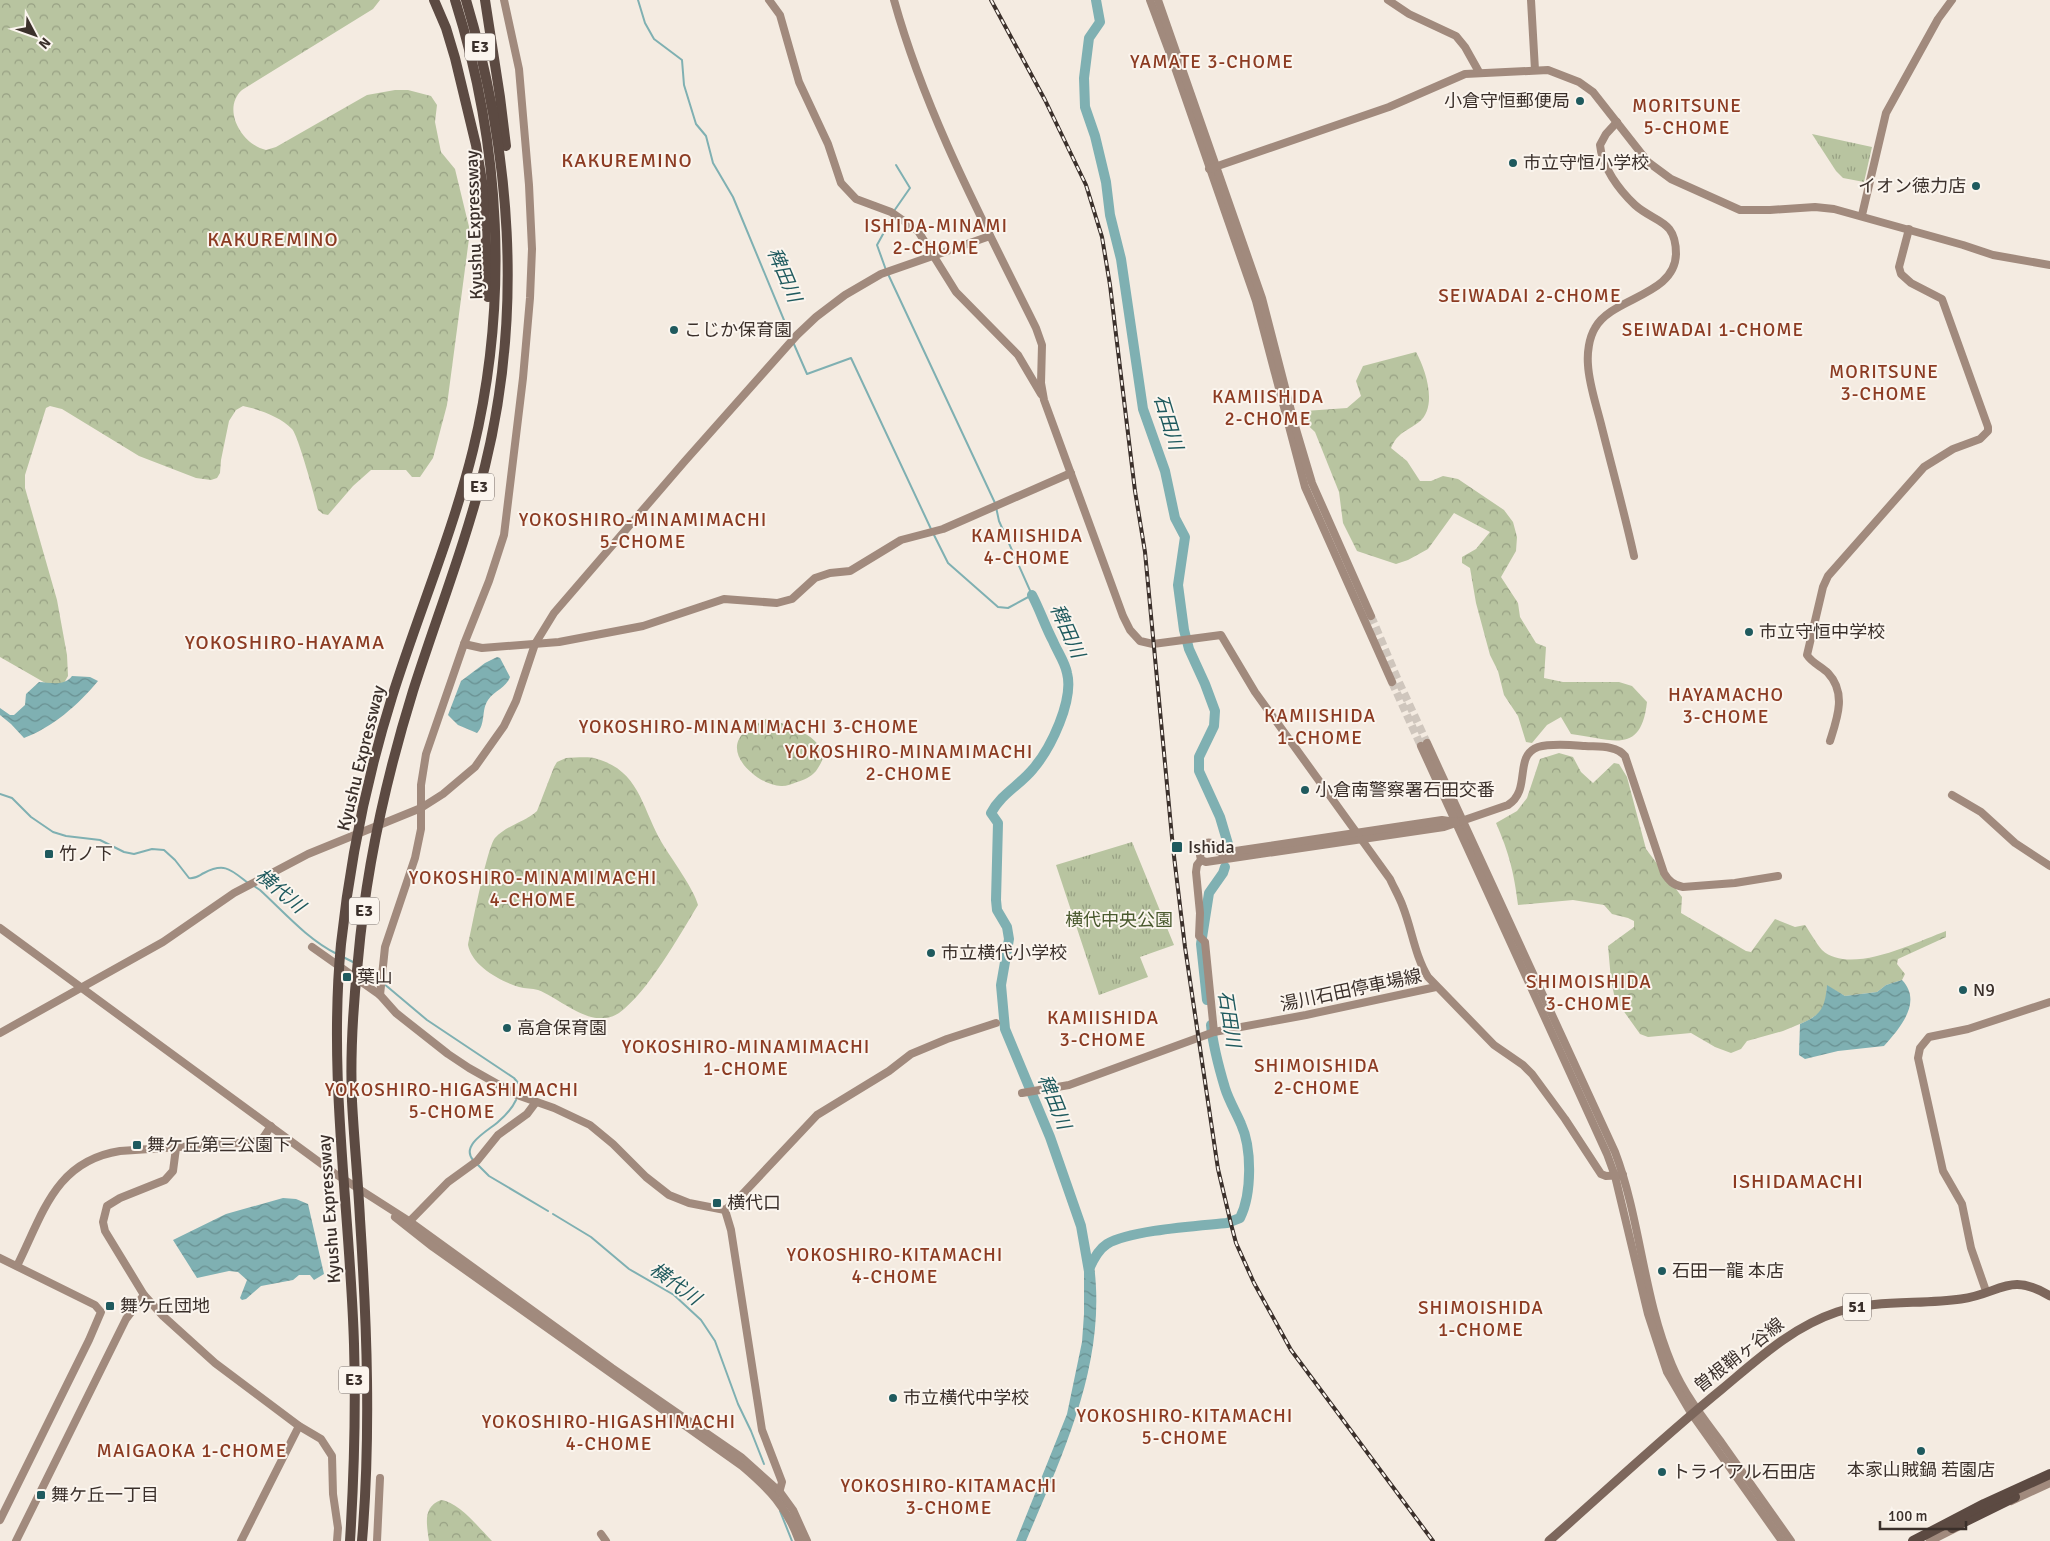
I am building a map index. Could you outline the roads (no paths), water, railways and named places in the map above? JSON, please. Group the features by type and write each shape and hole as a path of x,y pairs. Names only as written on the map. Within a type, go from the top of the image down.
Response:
{"highway":[{"path":"434,0 446,28 476,145 484,193 487,231 487,341 472,452"},
{"name":"Kyushu Expressway","path":"350,1541 355,1421 354,1343 338,1097 338,990 341,945 364,799 392,695 447,541 472,452 488,373 494,310 496,268 492,180 478,85 455,0"},
{"name":"Kyushu Expressway","path":"362,1541 367,1482 367,1342 352,1097 354,998 358,956 370,866 384,794 412,694 485,464 500,385 504,349 508,279 506,205 495,96 466,0"},
{"path":"485,0 495,96"},
{"path":"1911,1541 2050,1473"},
{"path":"1929,1541 2050,1482"}],"main road":[{"name":"曽根鞘ヶ谷線","path":"1549,1541 1694,1411 1789,1334 1835,1313 1854,1307 1962,1299 2012,1284 2023,1284 2037,1288 2050,1296"}],"street":[{"path":"380,995 385,947 414,858 421,828 421,785 426,754 464,644 490,581 504,535 530,298 532,249 529,185 519,69 504,0"},
{"path":"769,0 780,15 799,82 828,144 840,183 856,199 891,212 918,231 956,292 1018,355 1044,400 1123,616 1130,630 1140,641 1153,644 1221,635 1254,692 1390,879 1403,906 1422,968 1436,987"},
{"path":"894,0 901,26 949,153 1036,328 1042,345 1041,383 1044,400"},
{"path":"1150,0 1262,298 1274,336 1295,426 1312,483 1371,616"},
{"path":"1158,0 1256,301 1305,487 1392,682"},
{"path":"1388,0 1409,14 1456,36 1465,47 1479,72"},
{"path":"1531,0 1535,70"},
{"path":"1862,215 1886,113 1938,19 1952,0"},
{"path":"1213,168 1389,107 1465,74 1548,70 1585,85 1604,104 1648,162 1661,173 1740,210 1815,207 1834,209 1862,215 1993,255 2050,266"},
{"path":"1617,122 1606,134 1600,145 1606,167 1636,206 1667,225 1674,240 1676,253 1675,262 1663,281 1617,308 1600,321 1595,328 1589,346 1588,364 1594,398 1634,556"},
{"path":"1830,741 1839,709 1839,695 1836,685 1829,674 1807,655 1823,587 1828,576 1924,467 1953,450 1980,439 1988,431 1942,300 1911,283 1901,274 1899,267 1909,229"},
{"path":"0,1033 84,988 163,942 234,893 338,840 421,808 443,794 475,767 491,746 516,702 535,644 554,613 797,335 816,317 845,296 881,274 990,236"},
{"path":"464,644 482,648 559,642 643,626 724,599 777,603 792,599 815,578 830,573 850,572 901,540 943,529 1071,473"},
{"path":"1424,744 1619,1175 1657,1344 1673,1384 1791,1541"},
{"path":"1201,860 1206,862 1360,839 1444,826 1460,821 1508,805 1516,799 1522,786 1524,762 1535,748 1550,745 1611,748 1623,753 1628,762 1664,873 1675,886 1735,883 1778,876"},
{"path":"1952,795 1981,812 2015,843 2050,866"},
{"path":"1214,1032 1205,942 1199,936 1200,913 1196,872 1197,865 1201,860 1199,850 1204,844 1212,843 1222,853 1442,820 1460,821"},
{"path":"0,928 334,1173 741,1458 793,1510 807,1541"},
{"path":"312,947 380,995 396,1013 448,1054 496,1084 524,1098 554,1108 590,1125 613,1144 646,1177 669,1195 689,1203 724,1210 737,1200 817,1115 889,1071 911,1054 947,1039 996,1023"},
{"name":"湯川石田停車場線","path":"1022,1093 1069,1085 1214,1032 1306,1015 1436,987 1494,1045 1524,1065 1548,1095 1601,1174 1619,1175"},
{"path":"1986,1291 1971,1248 1962,1204 1941,1164 1918,1058 1920,1048 1929,1037 1968,1029 2050,1002"},
{"path":"407,1224 448,1182 477,1161 498,1135 527,1114 536,1102"},
{"path":"17,1266 55,1190 70,1173 86,1161 103,1154 120,1151 254,1142 263,1138 271,1126"},
{"path":"176,1148 173,1171 165,1180 120,1198 107,1206 103,1222 105,1231 144,1295 163,1316 215,1363 299,1426 321,1439 332,1456 333,1494 338,1528 337,1541"},
{"path":"724,1210 730,1230 762,1430 782,1482 778,1494 799,1541"},
{"path":"0,1258 95,1305 101,1312 0,1520"},
{"path":"16,1541 126,1319 144,1295"},
{"path":"1694,1411 1782,1541"},
{"path":"241,1541 299,1426"},
{"path":"377,1541 380,1478"}],"water":[{"path":"497,657 500,658 510,677 506,684 488,700 482,725 477,733 458,725 448,715 461,681 485,663"},
{"path":"72,676 90,677 98,681 73,707 45,728 24,738 0,715 0,708 10,715 14,715 25,705 26,694 39,682 62,683"},
{"path":"1902,980 1908,988 1910,1006 1897,1031 1884,1046 1838,1051 1805,1059 1799,1055 1800,1024 1818,1014 1825,999 1827,985 1845,996 1877,992 1886,985"},
{"path":"283,1198 296,1199 308,1204 324,1274 314,1280 310,1275 299,1275 293,1280 261,1286 246,1299 242,1300 240,1298 247,1280 238,1272 229,1271 197,1278 173,1240 226,1214"},
{"path":"1091,1263 1094,1265 1096,1301 1094,1337 1079,1407 1054,1475 1026,1541 1016,1541 1067,1414 1082,1342 1084,1268"}],"waterway":[{"name":"稗田川","path":"638,0 645,23 654,39 682,60 684,85 696,124 706,136 713,163 733,197 791,337"},
{"name":"石田川","path":"1096,0 1100,22 1089,38 1084,78 1085,107 1095,136 1106,182 1110,215 1121,259 1143,409 1165,471 1175,518 1185,537 1178,585 1184,630 1189,649 1215,711 1214,726 1199,757 1199,771 1220,817 1228,844"},
{"path":"894,211 910,188 896,165"},
{"path":"886,270 877,245 893,216"},
{"path":"888,274 995,503"},
{"name":"稗田川","path":"793,342 807,374 851,358 931,529"},
{"name":"稗田川","path":"933,533 948,563 998,607 1008,608 1032,595 999,521 996,507"},
{"name":"稗田川","path":"1032,595 1065,665 1068,684 1064,710 1054,737 1047,749 1033,769 1000,800 991,813 998,823 997,910 1007,927 1009,939 1001,985 1005,1029 1050,1137 1081,1226 1090,1277"},
{"name":"横代川","path":"0,794 12,798 31,817 53,832 66,836 100,840 124,852 134,854 152,849 164,850 175,860 189,878 195,878 211,870 223,868 232,871 248,883"},
{"name":"石田川","path":"1207,1000 1201,944 1209,893 1225,867"},
{"name":"横代川","path":"254,886 306,933 337,954"},
{"name":"横代川","path":"343,957 355,963"},
{"name":"横代川","path":"361,967 379,981"},
{"name":"横代川","path":"383,983 427,1020 514,1078 519,1084 519,1090"},
{"name":"石田川","path":"1089,1269 1101,1249 1118,1239 1165,1229 1227,1223 1240,1218 1247,1197 1249,1158 1245,1134 1228,1097 1216,1057 1211,1025"},
{"name":"横代川","path":"473,1160 470,1154 473,1143 506,1115 516,1100"},
{"name":"横代川","path":"477,1164 489,1176 548,1211"},
{"name":"横代川","path":"553,1214 591,1237 629,1269 674,1295 701,1320 715,1341 738,1404 764,1464"},
{"name":"横代川","path":"780,1511 792,1541"}],"tunnel":[{"path":"1371,616 1427,743"},
{"path":"1392,682 1421,746"}],"railway":[{"path":"991,0 1045,100 1086,185 1102,237 1110,285 1135,491 1145,552 1173,848 1185,947 1218,1169 1236,1243 1254,1283 1291,1350 1433,1541"}],"place":[{"name":"小倉守恒郵便局","path":"1580,101"},
{"name":"市立守恒小学校","path":"1513,163"},
{"name":"イオン徳力店","path":"1976,186"},
{"name":"こじか保育園","path":"674,330"},
{"name":"市立守恒中学校","path":"1749,632"},
{"name":"小倉南警察署石田交番","path":"1305,790"},
{"name":"Ishida","path":"1177,847"},
{"name":"竹ノ下","path":"49,854"},
{"name":"市立横代小学校","path":"931,953"},
{"name":"葉山","path":"347,977"},
{"name":"N9","path":"1963,990"},
{"name":"高倉保育園","path":"507,1028"},
{"name":"舞ケ丘第三公園下","path":"137,1145"},
{"name":"横代口","path":"717,1203"},
{"name":"石田一龍 本店","path":"1662,1271"},
{"name":"舞ケ丘団地","path":"110,1306"},
{"name":"市立横代中学校","path":"893,1398"},
{"name":"本家山賊鍋 若園店","path":"1921,1451"},
{"name":"トライアル石田店","path":"1662,1472"},
{"name":"舞ケ丘一丁目","path":"41,1495"}],"district":[{"name":"YAMATE 3-CHOME","path":"1212,62"},
{"name":"MORITSUNE 5-CHOME","path":"1687,117"},
{"name":"KAKUREMINO","path":"627,160"},
{"name":"ISHIDA-MINAMI 2-CHOME","path":"936,237"},
{"name":"KAKUREMINO","path":"273,239"},
{"name":"SEIWADAI 2-CHOME","path":"1530,296"},
{"name":"SEIWADAI 1-CHOME","path":"1713,330"},
{"name":"MORITSUNE 3-CHOME","path":"1884,383"},
{"name":"KAMIISHIDA 2-CHOME","path":"1268,408"},
{"name":"YOKOSHIRO-MINAMIMACHI 5-CHOME","path":"643,531"},
{"name":"KAMIISHIDA 4-CHOME","path":"1027,547"},
{"name":"YOKOSHIRO-HAYAMA","path":"285,642"},
{"name":"HAYAMACHO 3-CHOME","path":"1726,706"},
{"name":"YOKOSHIRO-MINAMIMACHI 3-CHOME","path":"749,727"},
{"name":"KAMIISHIDA 1-CHOME","path":"1320,727"},
{"name":"YOKOSHIRO-MINAMIMACHI 2-CHOME","path":"909,763"},
{"name":"YOKOSHIRO-MINAMIMACHI 4-CHOME","path":"533,889"},
{"name":"SHIMOISHIDA 3-CHOME","path":"1589,993"},
{"name":"KAMIISHIDA 3-CHOME","path":"1103,1029"},
{"name":"YOKOSHIRO-MINAMIMACHI 1-CHOME","path":"746,1058"},
{"name":"SHIMOISHIDA 2-CHOME","path":"1317,1077"},
{"name":"YOKOSHIRO-HIGASHIMACHI 5-CHOME","path":"452,1101"},
{"name":"ISHIDAMACHI","path":"1798,1181"},
{"name":"YOKOSHIRO-KITAMACHI 4-CHOME","path":"895,1266"},
{"name":"SHIMOISHIDA 1-CHOME","path":"1481,1319"},
{"name":"YOKOSHIRO-KITAMACHI 5-CHOME","path":"1185,1427"},
{"name":"YOKOSHIRO-HIGASHIMACHI 4-CHOME","path":"609,1433"},
{"name":"MAIGAOKA 1-CHOME","path":"192,1451"},
{"name":"YOKOSHIRO-KITAMACHI 3-CHOME","path":"949,1497"}],"park label":[{"name":"横代中央公園","path":"1119,920"}]}
